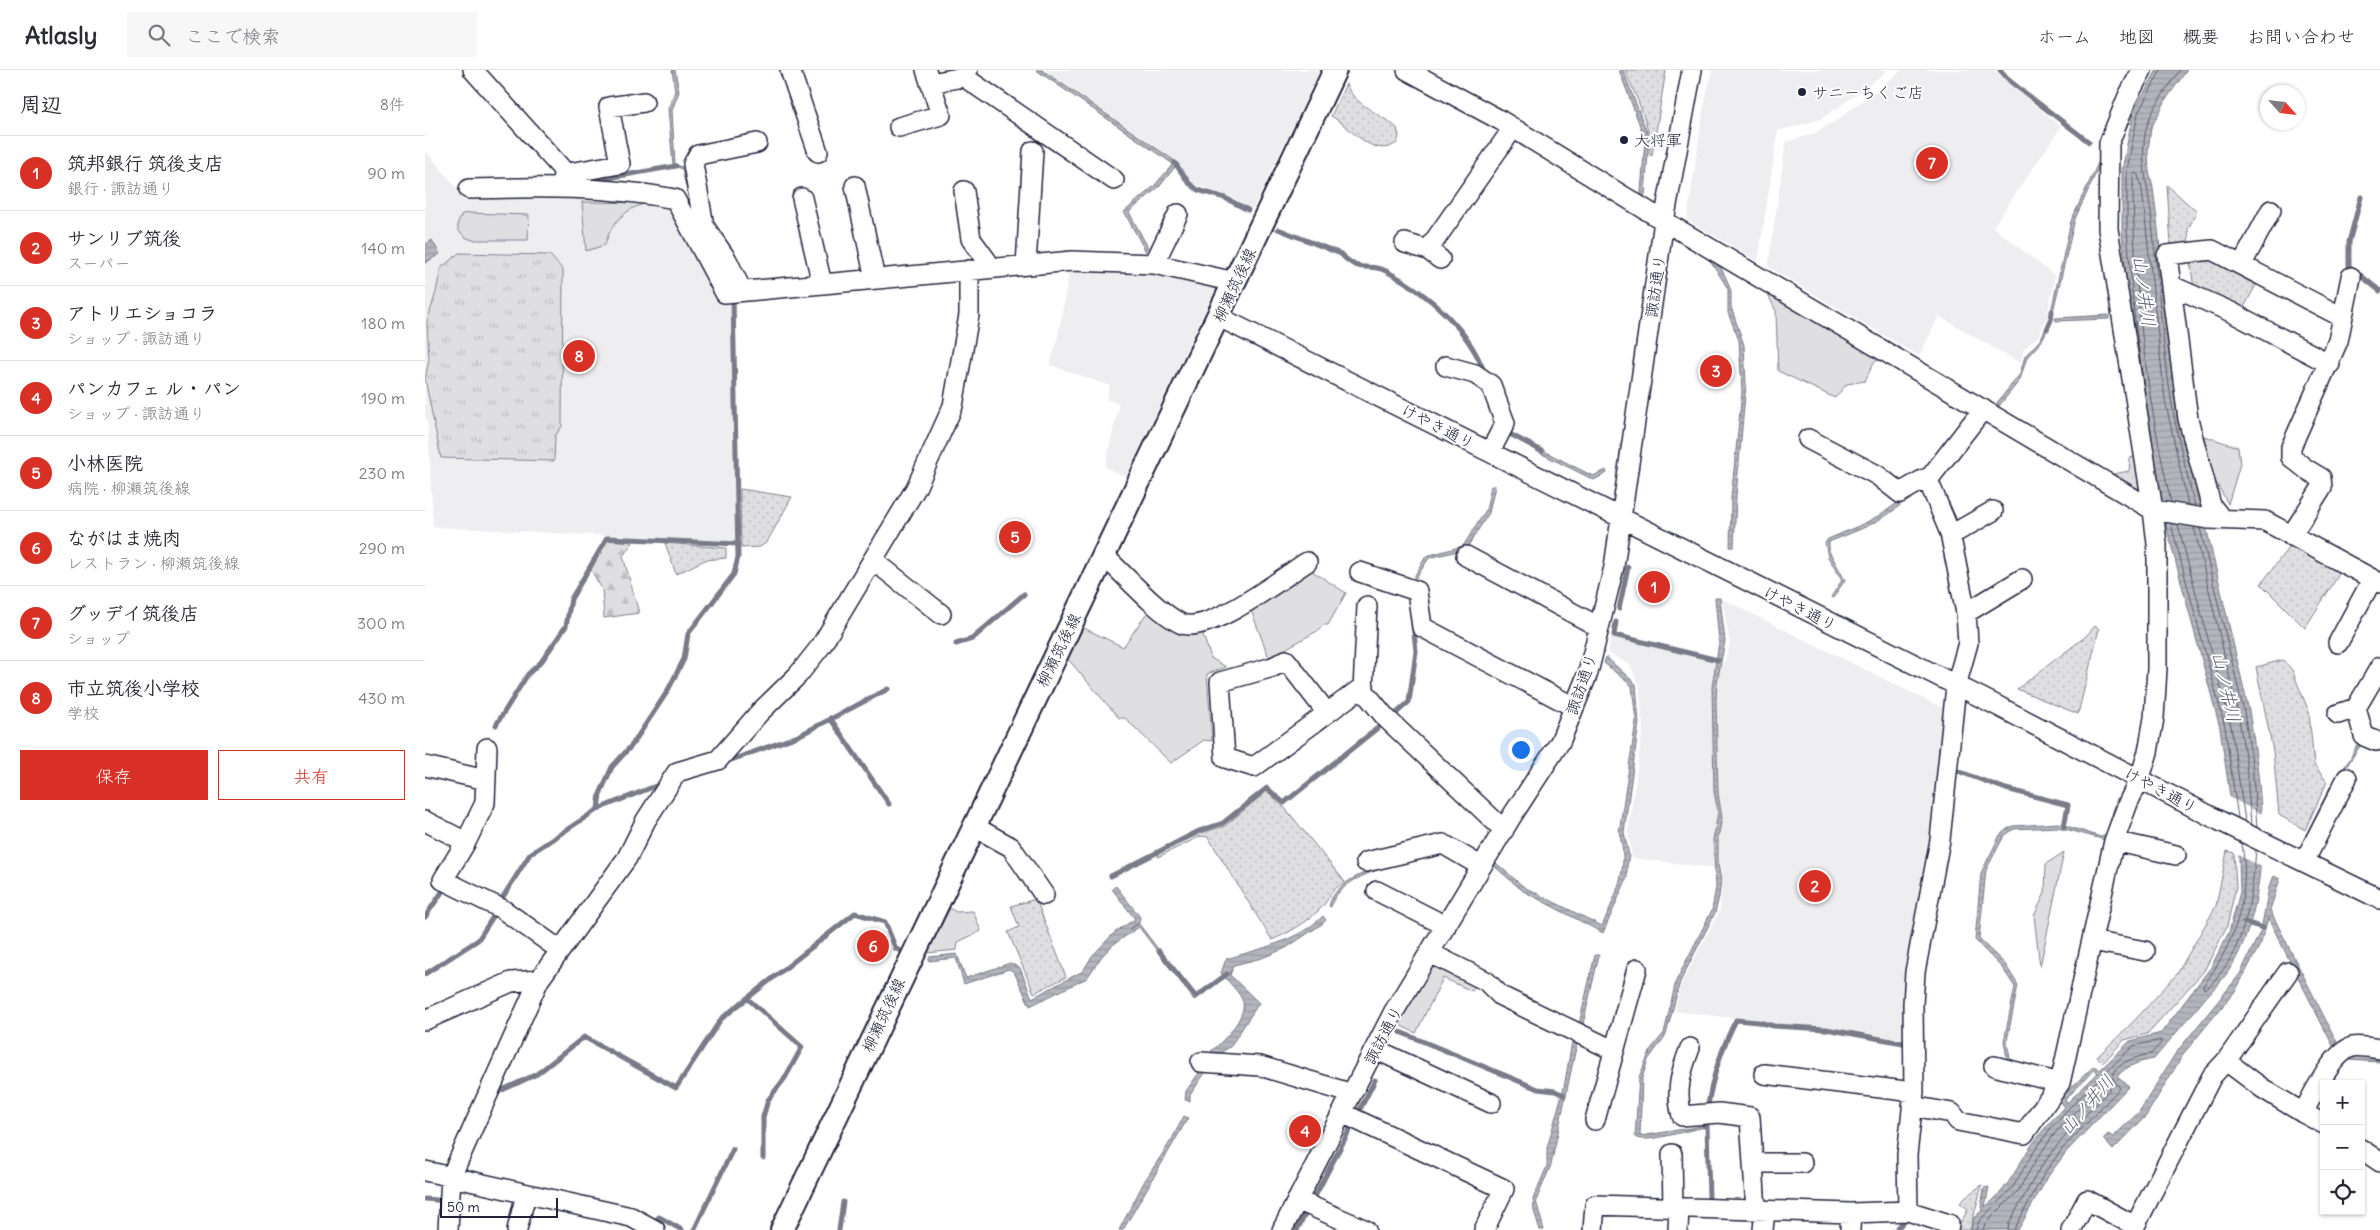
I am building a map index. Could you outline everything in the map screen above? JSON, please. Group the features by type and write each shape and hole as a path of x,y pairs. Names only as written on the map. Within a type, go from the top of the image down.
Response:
{"main road":[{"name":"柳瀬筑後線","path":"782,1230 973,826 1219,317 1335,70"}],"street":[{"path":"473,70 563,170 562,181"},
{"path":"790,70 818,152"},
{"path":"1407,70 1513,128 1664,221 2153,510 2265,522 2376,582 2338,643"},
{"name":"諏訪通り","path":"1282,1230 1393,1013 1504,830 1560,742 1588,673 1614,567 1664,221 1691,70"},
{"path":"1764,1074 1913,1099 1952,1113 1958,1121 2024,1134 2059,1083 2114,841 2128,803 2140,778 2148,752 2157,669 2157,553 2153,510 2108,229 2109,143 2141,70"},
{"path":"899,127 941,115 928,77 966,73 1114,180"},
{"path":"469,189 562,181 619,164 603,108 644,102"},
{"path":"1405,243 1434,254 1513,128"},
{"path":"742,292 727,260 704,226 693,164 698,155 757,143"},
{"path":"1026,265 1033,151"},
{"path":"562,181 675,199 725,293 1072,261 1154,264 1235,282"},
{"path":"855,186 875,279"},
{"path":"964,191 971,239 992,268"},
{"path":"802,198 822,284"},
{"path":"2242,264 2271,210"},
{"path":"1154,264 1178,214"},
{"path":"2215,518 2188,419 2167,255 2213,250 2342,317"},
{"path":"449,1230 451,1177 539,980 627,858 647,820 677,772 718,760 760,712 798,675 821,646 916,488 953,406 969,315 969,270"},
{"path":"2291,536 2322,487 2321,478 2306,469 2291,456 2291,447 2330,364 2338,341 2351,277"},
{"path":"2172,286 2231,312 2330,364"},
{"name":"けやき通り","path":"1219,317 2140,778 2220,821 2380,899"},
{"path":"1446,366 1475,374 1491,384 1505,423 1490,452"},
{"path":"1928,480 1983,409"},
{"path":"1808,439 1877,474 1896,491 1901,493 1924,479 1928,480"},
{"path":"1908,1211 1907,1155 1913,1099 1915,972 1940,840 1957,686 1967,643 1967,613 1951,536 1928,480"},
{"path":"1951,536 1993,510"},
{"path":"1103,555 1165,613 1182,625 1204,624 1225,616 1307,562"},
{"path":"1466,556 1599,627"},
{"path":"873,560 941,614"},
{"path":"1359,572 1417,590 1422,627 1574,707"},
{"path":"1967,613 2022,579"},
{"path":"1367,606 1363,690 1386,718 1504,830"},
{"path":"1327,713 1285,660 1273,667 1220,682 1225,758 1254,767 1327,713 1363,686"},
{"path":"2338,714 2356,708 2380,667"},
{"path":"2356,708 2364,736 2376,742"},
{"path":"487,748 485,803 466,842 443,880 502,909 560,950"},
{"path":"425,766 486,780"},
{"path":"2304,862 2347,778"},
{"path":"425,821 466,842"},
{"path":"973,826 1011,847 1044,896"},
{"path":"2114,841 2176,855"},
{"path":"1366,862 1443,844 1472,861"},
{"path":"1377,891 1446,926"},
{"path":"2092,941 2145,951"},
{"path":"1430,953 1486,981 1501,996 1613,1050"},
{"path":"1595,1120 1637,969"},
{"path":"2071,1230 2087,1200 2139,1228 2212,1076 2226,1062 2288,972"},
{"path":"425,1020 511,982 539,980"},
{"path":"2303,1112 2341,1054 2354,1046 2380,1049"},
{"path":"1690,1048 1681,1070 1678,1103 1681,1116 1719,1113 1750,1117 1753,1163 1763,1230"},
{"path":"1375,1049 1491,1103"},
{"path":"1201,1062 1260,1066 1343,1091"},
{"path":"2226,1062 2262,1088 2320,1122"},
{"path":"1994,1066 2059,1083"},
{"path":"1342,1113 1504,1189 1484,1230"},
{"path":"2365,1152 2380,1162"},
{"path":"1672,1154 1678,1230"},
{"path":"1753,1163 1802,1163"},
{"path":"425,1172 631,1217 655,1230"},
{"path":"517,1230 526,1194"},
{"path":"1297,1200 1366,1230"},
{"path":"1593,1230 1595,1206 1760,1210 1850,1221 1908,1211 1949,1224 1948,1230"}],"shaded area":[{"path":"1044,70 1320,70 1253,209 1230,197 1197,185 1189,179 1177,161"},
{"path":"1712,70 1888,70 1821,119 1778,131 1758,261 1687,220 1703,110"},
{"path":"1902,70 1994,70 2061,127 1993,227 2055,276 2047,317 2039,335 2024,349 2020,363 1939,316 1919,356 1768,267 1786,142 1813,134 1840,118"},
{"path":"425,150 463,195 557,193 672,202 732,301 737,542 433,527 428,428 425,412"},
{"path":"1126,269 1218,284 1126,477 1105,467 1119,404 1106,399 1110,386 1050,365 1058,337 1069,272"},
{"path":"1722,599 1947,710 1937,760 1944,764 1905,1039 1675,1011 1681,984 1720,910 1723,869 1632,858 1628,832 1643,729 1640,687 1630,665 1608,653 1611,637 1724,663 1730,644"}],"green space":[{"path":"1625,70 1666,70 1652,156 1650,155 1650,144 1645,122"},
{"path":"1346,84 1355,98 1397,128 1399,136 1397,143 1379,148 1371,145 1331,116"},
{"path":"2167,185 2197,212 2188,229 2189,245 2171,245"},
{"path":"582,202 648,203 632,209 620,218 611,230 605,245 586,251"},
{"path":"462,214 529,215 528,240 472,240 465,237 458,230 458,222"},
{"path":"459,253 550,255 563,270 562,426 555,436 554,461 441,458 425,379 429,360 427,322 441,268"},
{"path":"2207,259 2256,285 2243,309 2194,289 2190,261"},
{"path":"1767,293 1884,358 1874,362 1865,381 1847,384 1835,398 1778,371 1776,311"},
{"path":"2204,436 2238,447 2240,464 2228,504 2212,475"},
{"path":"2137,456 2144,486 2139,489 2113,474 2129,471 2130,458"},
{"path":"740,489 792,497 767,542 760,547 741,548"},
{"path":"607,540 633,542 623,556 639,613 604,618 602,589 591,570"},
{"path":"665,543 726,548 726,558 705,560 676,574"},
{"path":"2291,544 2341,571 2305,628 2261,584"},
{"path":"1306,567 1346,593 1328,625 1323,625 1319,630 1269,658 1249,605"},
{"path":"1151,607 1201,629 1211,658 1226,667 1207,674 1212,741 1204,740 1171,763 1125,718 1119,718 1067,658 1082,627 1123,647"},
{"path":"2095,626 2099,629 2078,714 2017,689 2085,637"},
{"path":"2283,660 2292,670 2309,712 2314,765 2327,782 2305,830 2279,815 2273,751 2256,667"},
{"path":"1267,791 1286,809 1345,882 1333,891 1325,904 1304,923 1272,940 1208,837 1201,836 1158,857 1159,853 1201,833 1225,826"},
{"path":"2227,851 2234,853 2236,887 2227,926 2204,971 2147,1034 2124,1040 2103,1063 2097,1057 2136,1019 2177,974 2216,906"},
{"path":"2064,852 2040,967 2034,916 2045,893 2046,864"},
{"path":"1036,899 1066,977 1034,993 1008,932 1019,927 1011,906"},
{"path":"950,908 956,912 973,911 981,931 958,942 957,950 927,953"},
{"path":"1432,961 1477,983 1472,991 1443,978 1416,1033 1397,1024"},
{"path":"1982,1185 1970,1230 1957,1230 1968,1209 1960,1203"}],"water":[{"path":"672,70 675,70 679,92 672,110 675,164 684,168 690,205 682,169 673,165 668,109 675,91"},
{"path":"1036,70 1042,70 1178,163 1160,186 1129,212 1150,251 1146,252 1124,212 1154,186 1173,164"},
{"path":"1619,70 1623,70 1649,138 1645,195 1642,196 1645,139"},
{"name":"山ノ井川","path":"2157,70 2187,70 2167,98 2151,128 2148,151 2149,171 2157,220 2176,398 2249,711 2254,742 2261,810 2259,879 2253,912 2243,943 2228,972 2154,1059 2134,1065 2120,1073 2117,1077 2129,1086 2067,1151 2049,1175 2018,1230 1971,1230 1974,1218 1982,1210 1984,1188 1989,1187 1985,1207 2004,1188 2027,1152 2064,1107 2058,1100 2094,1066 2100,1070 2130,1041 2161,1033 2211,967 2229,932 2240,892 2239,857 2220,728 2160,503 2129,314 2122,232 2122,171 2133,112","holes":["2094,1070 2098,1073 2067,1103 2065,1100"]},
{"path":"2099,161 2101,162 2075,219 2052,316 2050,316 2071,221"},
{"path":"432,240 440,254 425,263 425,245"},
{"path":"1705,253 1720,266 1727,280 1731,291 1731,307 1744,345 1746,384 1736,496 1734,547 1730,547 1731,498 1742,392 1739,340 1728,313 1728,289 1712,263 1703,255"},
{"path":"2109,315 2109,319 2056,321 2055,318"},
{"path":"2049,322 2051,323 2041,342 2027,357 2020,380 1999,406 1996,404 2020,374 2025,356 2040,340"},
{"path":"1538,448 1593,476 1606,470 1607,473 1594,480 1536,451"},
{"path":"1491,486 1495,486 1489,513 1466,549 1429,558 1416,578 1414,577 1426,556 1463,546 1486,510"},
{"path":"1904,497 1909,497 1900,506 1881,519 1829,542 1829,551 1845,580 1833,598 1831,597 1842,580 1828,557 1825,543 1828,539 1886,511"},
{"path":"1715,598 1720,598 1725,641 1717,683 1716,700 1718,793 1722,818 1718,838 1718,864 1721,880 1719,897 1715,913 1680,982 1666,1035 1648,1060 1642,1078 1640,1136 1709,1125 1708,1127 1658,1138 1640,1139 1635,1137 1639,1077 1651,1049 1664,1033 1676,981 1712,910 1716,887 1713,840 1718,812 1714,792 1712,687 1719,642"},
{"path":"1606,657 1636,684 1639,723 1624,832 1629,855 1627,878 1603,933 1523,891 1494,866 1496,863 1524,887 1602,926 1620,881 1622,869 1623,857 1619,832 1636,721 1632,686 1604,663"},
{"path":"2359,741 2362,743 2332,788 2309,836 2306,835 2330,787 2350,759"},
{"path":"2117,798 2121,799 2105,840 2058,827 2014,829 2004,836 1986,870 1979,939 2005,964 2018,985 2007,1041 2011,1064 2008,1065 2004,1041 2015,987 2003,969 1975,940 1981,873 2000,835 2013,826 2058,823 2101,837 2106,835"},
{"path":"1442,851 1444,853 1397,864 1362,876 1348,884 1337,895 1331,907 1329,906 1335,893 1346,883 1360,875 1377,868"},
{"path":"2274,876 2280,879 2270,910 2339,1046 2380,1056 2380,1062 2347,1060 2336,1052 2268,918 2261,943 2236,990 2184,1053 2146,1116 2113,1150 2103,1139 2108,1134 2113,1137 2139,1112 2175,1054 2240,974 2261,930 2269,887"},
{"path":"1116,886 1140,917 1139,923 1129,929 1139,924 1194,996 1200,992 1202,994 1194,1000 1139,927 1114,944 1102,956 1087,978 1030,1006 1014,972 1009,969 964,984 956,958 929,961 929,957 957,954 966,978 1010,963 1020,968 1032,998 1083,971 1092,956 1115,932 1135,919 1112,889"},
{"path":"1323,916 1326,920 1322,924 1286,948 1262,958 1234,965 1230,975 1259,1003 1230,1047 1216,1055 1211,1051 1232,1030 1243,1008 1243,1002 1239,994 1221,973 1226,959 1265,948 1290,938 1313,925"},
{"path":"1595,955 1599,955 1583,1024 1579,1024"},
{"path":"1572,1042 1577,1043 1551,1165 1536,1201 1544,1230 1540,1230 1534,1211 1533,1199 1547,1166 1547,1148 1564,1087"},
{"path":"1201,1070 1205,1073 1190,1095 1190,1101 1185,1100 1186,1091"},
{"path":"1184,1116 1188,1118 1123,1230 1119,1230 1144,1182 1172,1139"}],"pier":[{"path":"2227,796 2264,815 2265,831 2262,867 2236,854"}],"waterway":[{"path":"2000,70 2011,82 2089,142"},
{"path":"1175,163 1189,183 1198,190 1225,198 1248,210"},
{"path":"588,178 608,178 676,166"},
{"path":"2361,197 2349,242 2349,266 2380,291"},
{"path":"1278,229 1341,254 1359,266 1386,271 1417,290 1432,301 1458,327 1469,342 1485,374"},
{"path":"598,809 600,794 612,767 632,745 667,692 684,659 688,634 734,574 738,557 733,296"},
{"path":"2047,329 2052,311"},
{"path":"1506,432 1542,451"},
{"path":"1947,503 1954,518"},
{"path":"496,725 528,674 541,662 566,626 571,599 607,538 738,544"},
{"path":"1619,609 1628,567"},
{"path":"956,644 972,639 1024,594"},
{"path":"1616,622 1614,635 1718,660"},
{"path":"1392,717 1409,702 1416,651 1413,624"},
{"path":"723,763 798,736 888,689"},
{"path":"830,718 889,804"},
{"path":"1111,876 1199,831 1223,823 1267,788 1284,803 1385,722"},
{"path":"1955,770 2006,789 2068,805 2064,827"},
{"path":"501,900 530,854 598,809 663,783"},
{"path":"425,917 442,892"},
{"path":"425,974 478,940 496,912"},
{"path":"497,1095 498,1092 537,1074 584,1037 676,1088 721,1019 855,913 885,922 896,949 899,950"},
{"path":"2244,922 2263,928"},
{"path":"1159,951 1196,997 1227,974"},
{"path":"747,998 802,1047 785,1078 768,1100 763,1117 763,1158"},
{"path":"1708,1105 1719,1061 1726,1040 1736,1020 1774,1026 1826,1029 1903,1043"},
{"path":"1400,1032 1538,1089 1555,1091 1564,1095"},
{"path":"1357,1115 1375,1080"},
{"path":"1312,1202 1353,1123"},
{"path":"1704,1126 1707,1126 1709,1197"},
{"path":"694,1230 733,1149"},
{"path":"425,1199 447,1201"},
{"path":"839,1230 843,1202"},
{"path":"1297,1230 1308,1209"},
{"path":"652,1225 659,1217 682,1230"},
{"path":"1896,1230 1903,1222"}],"place":[{"name":"サニーちくご店","path":"1802,92"},
{"name":"大将軍","path":"1624,140"},
{"name":"グッデイ筑後店","path":"1932,163"},
{"name":"市立筑後小学校","path":"579,356"},
{"name":"アトリエショコラ","path":"1716,371"},
{"name":"小林医院","path":"1015,537"},
{"name":"筑邦銀行 筑後支店","path":"1654,587"},
{"name":"サンリブ筑後","path":"1815,886"},
{"name":"ながはま焼肉","path":"873,946"},
{"name":"パンカフェ ル・パン","path":"1305,1131"}]}
